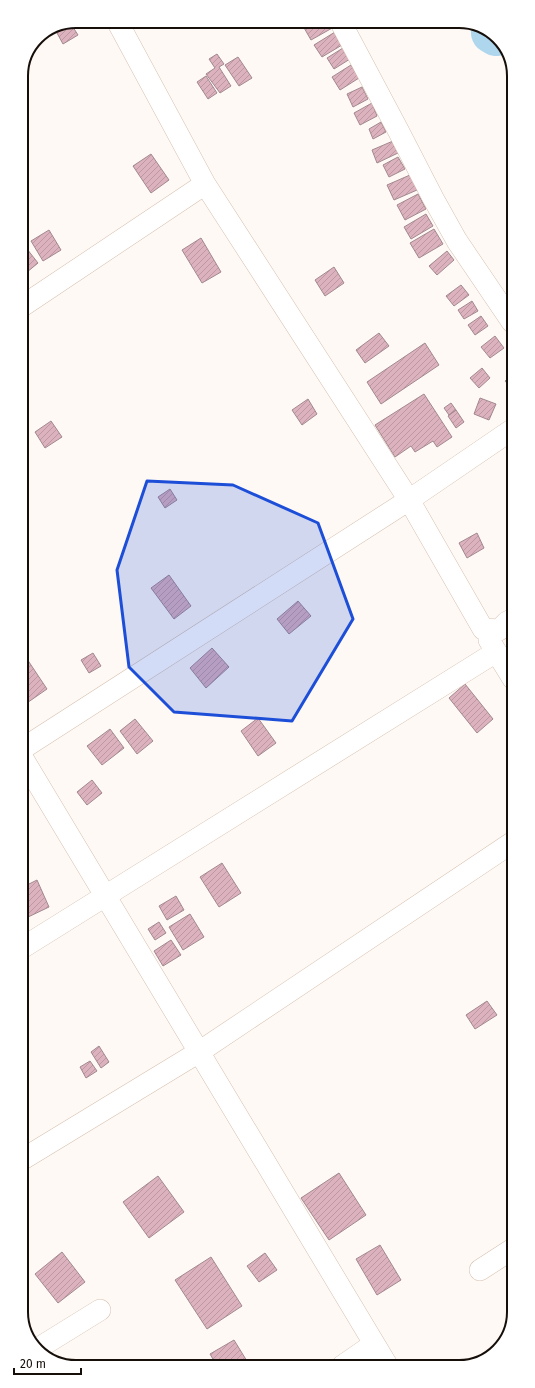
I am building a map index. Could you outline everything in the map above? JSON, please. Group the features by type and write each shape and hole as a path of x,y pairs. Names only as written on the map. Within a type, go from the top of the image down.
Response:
{"street":[{"path":"121,28 205,184 409,500 507,669"},
{"path":"344,28 433,198 458,241 507,314"},
{"path":"28,302 205,184"},
{"path":"28,745 409,500 507,433"},
{"path":"483,629 499,630 507,622"},
{"path":"28,944 496,652"},
{"path":"28,768 383,1360"},
{"path":"28,1156 199,1052 507,846"},
{"path":"480,1270 507,1253"},
{"path":"42,1346 100,1310"},
{"path":"351,1360 374,1344"}],"highlighted area":[{"path":"147,481 233,485 318,523 353,619 292,721 174,712 129,667 117,570"}],"building":[{"path":"74,28 78,35 63,44 57,33"},
{"path":"304,28 332,28 311,40"},
{"path":"335,32 342,45 322,57 314,45"},
{"path":"343,48 350,59 334,69 327,58"},
{"path":"217,54 224,64 219,67 231,86 220,93 206,74 215,68 209,59"},
{"path":"238,57 252,78 239,86 225,65"},
{"path":"351,65 359,78 340,90 332,77"},
{"path":"206,76 217,93 208,99 197,82"},
{"path":"362,87 368,99 353,107 347,94"},
{"path":"372,103 377,116 360,125 354,113"},
{"path":"381,122 386,132 373,139 369,129"},
{"path":"393,141 398,153 377,163 372,150"},
{"path":"151,154 169,180 151,193 133,166"},
{"path":"398,157 405,169 389,177 383,165"},
{"path":"410,175 417,190 394,200 387,185"},
{"path":"418,194 426,209 405,220 397,205"},
{"path":"426,214 433,226 411,239 404,227"},
{"path":"434,229 443,244 419,258 410,243"},
{"path":"49,230 61,250 43,261 31,241"},
{"path":"201,238 221,272 202,283 182,250"},
{"path":"28,250 38,263 28,271"},
{"path":"447,251 454,260 437,275 429,266"},
{"path":"334,267 344,283 325,296 315,280"},
{"path":"461,285 469,295 454,306 446,296"},
{"path":"472,301 478,311 464,319 458,310"},
{"path":"481,316 488,326 475,335 468,325"},
{"path":"379,333 389,346 365,363 356,350"},
{"path":"495,336 504,348 490,358 481,347"},
{"path":"425,343 439,365 381,404 367,382"},
{"path":"482,368 490,378 479,388 470,378"},
{"path":"424,394 452,437 437,447 433,441 415,452 411,446 395,457 375,425"},
{"path":"480,398 496,404 489,420 474,414"},
{"path":"308,399 317,414 302,425 292,410"},
{"path":"451,403 456,410 449,415 444,408"},
{"path":"456,410 464,422 456,428 448,416"},
{"path":"51,421 62,437 45,448 35,432"},
{"path":"170,489 177,500 165,508 158,497"},
{"path":"477,533 484,548 467,558 459,543"},
{"path":"169,575 191,606 174,619 151,588"},
{"path":"298,601 311,616 289,634 277,619"},
{"path":"212,648 229,667 206,688 190,668"},
{"path":"93,653 101,666 89,673 81,660"},
{"path":"28,660 47,689 28,702"},
{"path":"465,684 493,719 477,733 449,698"},
{"path":"258,718 276,743 258,756 241,731"},
{"path":"135,719 153,741 137,754 120,731"},
{"path":"110,729 124,748 102,765 87,746"},
{"path":"92,780 102,793 87,805 77,792"},
{"path":"222,863 241,893 219,907 200,877"},
{"path":"37,880 49,907 28,917 28,884"},
{"path":"176,896 184,910 167,920 159,906"},
{"path":"190,914 204,937 183,950 169,927"},
{"path":"159,922 166,933 155,940 148,929"},
{"path":"171,940 181,955 163,966 154,951"},
{"path":"487,1001 497,1015 475,1029 466,1015"},
{"path":"99,1046 109,1062 101,1068 91,1052"},
{"path":"90,1061 97,1071 86,1078 80,1067"},
{"path":"339,1173 366,1215 329,1240 301,1198"},
{"path":"158,1176 184,1212 149,1238 123,1202"},
{"path":"380,1245 401,1280 377,1295 356,1259"},
{"path":"62,1252 85,1282 58,1303 35,1274"},
{"path":"265,1253 277,1270 259,1282 247,1266"},
{"path":"211,1257 242,1306 207,1329 175,1280"},
{"path":"234,1340 246,1360 214,1360 210,1354"}]}
